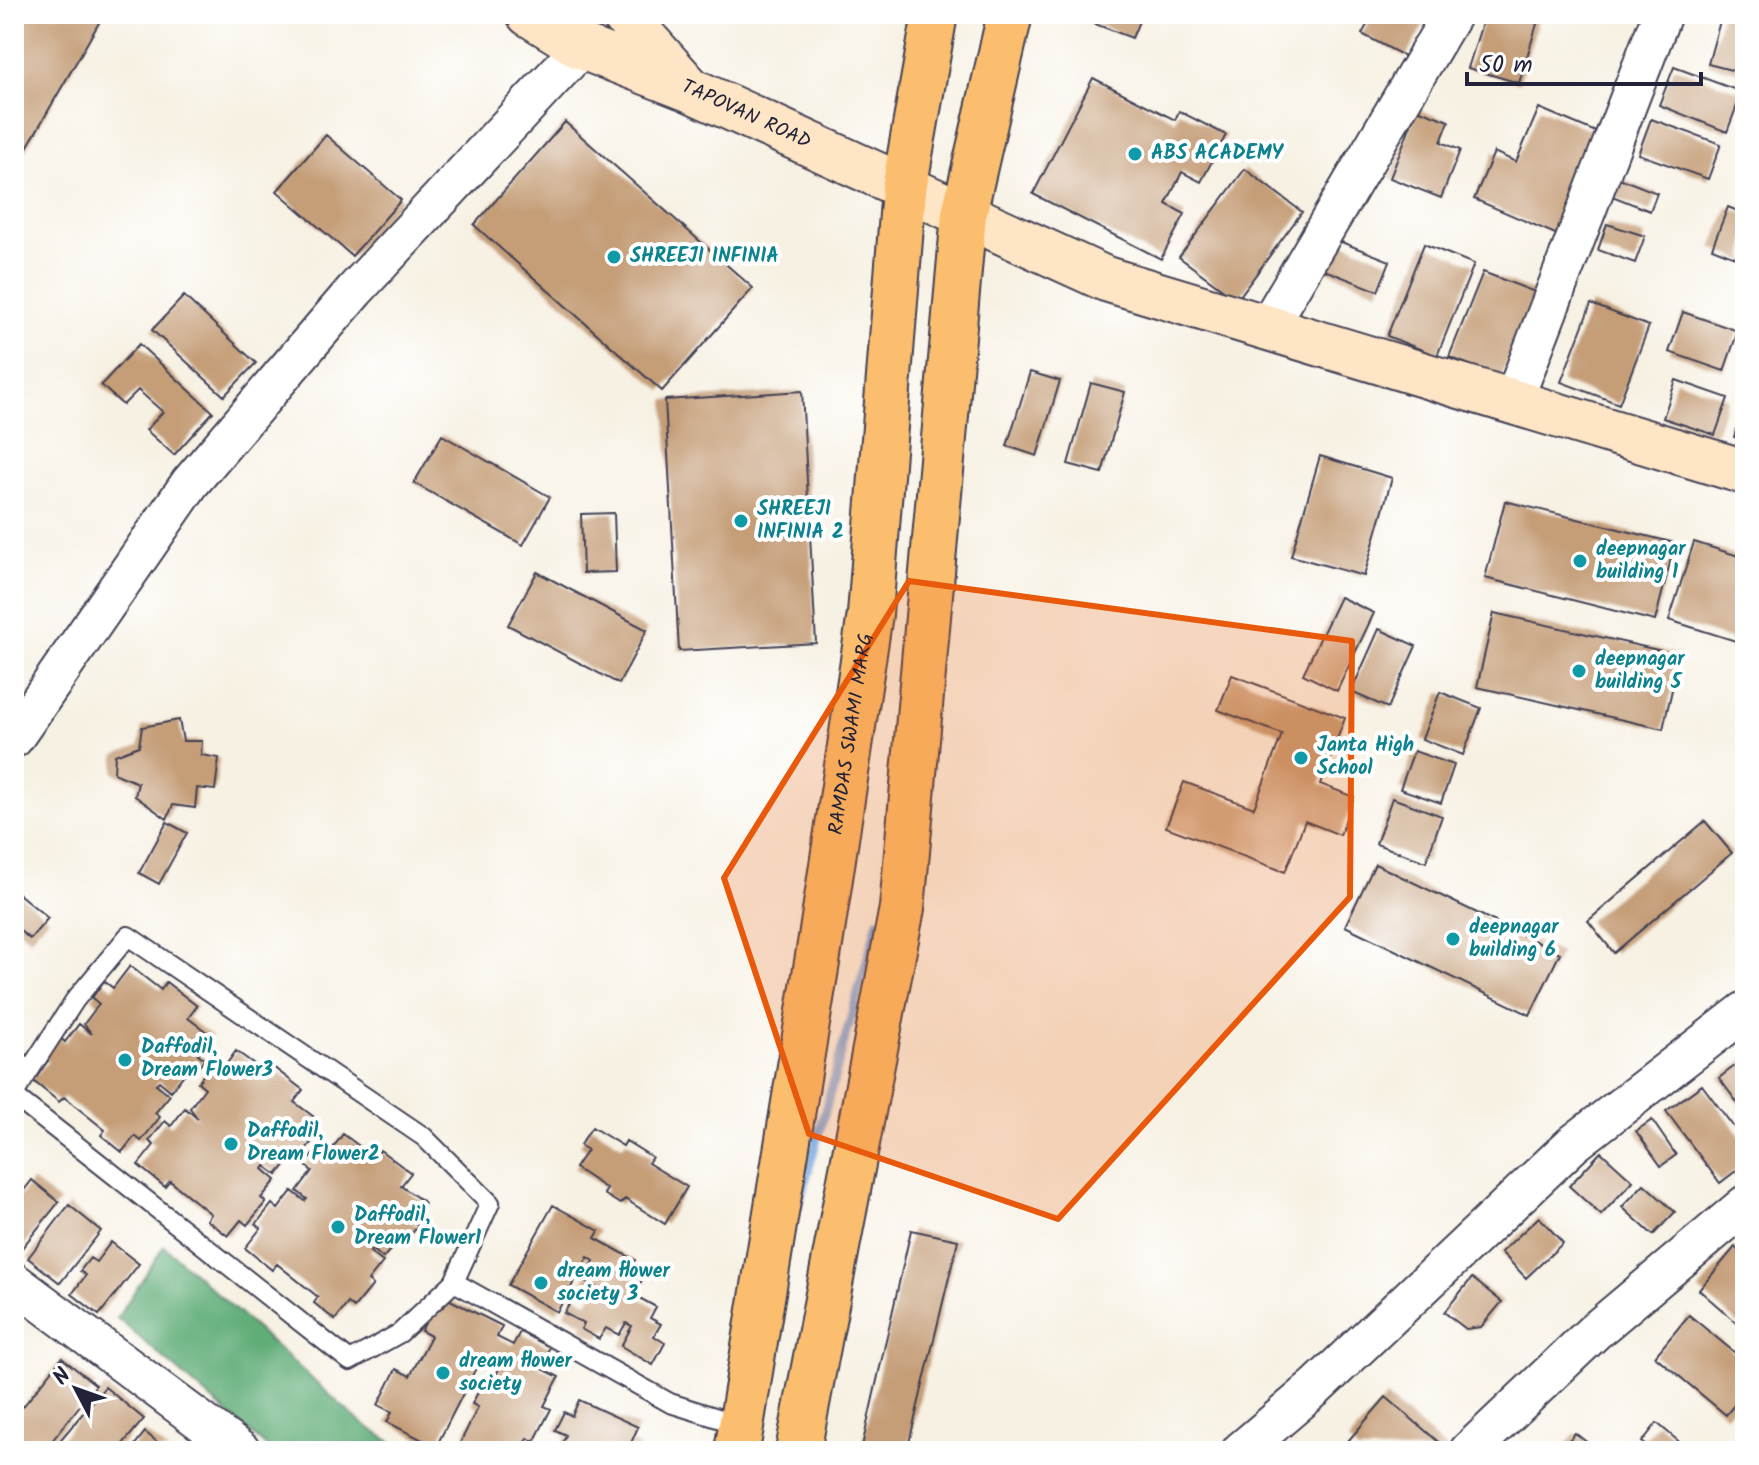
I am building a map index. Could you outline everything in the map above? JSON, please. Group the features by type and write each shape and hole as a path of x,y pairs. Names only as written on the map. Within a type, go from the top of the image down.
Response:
{"main road":[{"name":"RAMDAS SWAMI MARG","path":"738,1438 821,938 870,614 904,189 935,14"},
{"path":"798,1451 902,908 964,214 1010,14"}],"street":[{"name":"TAPOVAN ROAD","path":"529,14 582,47 689,89 1106,279 1745,472"},
{"path":"623,14 689,89"},
{"path":"1266,329 1452,14"},
{"path":"1512,404 1662,14"},
{"path":"14,738 190,483 355,290 582,47"},
{"path":"1241,1451 1316,1387 1573,1144 1745,1011"},
{"path":"1469,1451 1594,1332 1745,1205"},
{"path":"14,1282 241,1451"}],"lane":[{"path":"128,936 424,1137 490,1203 454,1282 400,1333 350,1361 14,1095 75,1000 128,936"},
{"path":"454,1282 738,1438"}],"highlighted area":[{"path":"909,581 1352,641 1350,897 1058,1219 809,1134 724,878"}],"green space":[{"path":"164,1246 360,1422 406,1451 271,1451 117,1318"}],"building":[{"path":"14,14 104,14 14,170"},
{"path":"1069,14 1142,14 1132,38"},
{"path":"1373,14 1430,14 1406,57 1362,34"},
{"path":"1502,14 1540,14 1519,83 1468,68 1484,17 1500,22"},
{"path":"1722,14 1745,14 1743,73 1708,64"},
{"path":"1674,67 1742,92 1727,132 1659,105"},
{"name":"ABS ACADEMY","path":"1093,78 1175,120 1179,111 1226,135 1201,182 1182,172 1166,204 1185,214 1161,259 1033,194"},
{"path":"1539,108 1603,135 1560,236 1474,199 1494,152 1516,162"},
{"path":"1417,109 1449,121 1441,142 1460,150 1441,198 1390,178"},
{"path":"1651,119 1721,144 1708,179 1638,154"},
{"name":"SHREEJI INFINIA","path":"565,122 753,288 662,391 474,225"},
{"path":"326,135 401,200 352,256 277,191"},
{"path":"1245,169 1302,212 1237,300 1179,257"},
{"path":"1619,178 1657,193 1650,211 1612,196"},
{"path":"1728,207 1745,214 1745,261 1712,248"},
{"path":"1607,224 1645,236 1635,263 1598,250"},
{"path":"1326,236 1390,261 1378,291 1314,266"},
{"path":"1424,244 1474,264 1437,356 1387,336"},
{"path":"1483,272 1535,292 1501,377 1449,357"},
{"path":"184,296 256,363 224,396 152,330"},
{"path":"1591,304 1649,326 1619,404 1561,382"},
{"path":"1683,312 1738,331 1724,371 1669,352"},
{"path":"14,321 24,329 14,343"},
{"path":"139,344 213,412 174,455 146,430 163,412 138,390 123,405 101,385"},
{"path":"1030,372 1060,381 1037,456 1007,446"},
{"path":"1676,380 1728,398 1715,435 1663,418"},
{"path":"1091,383 1125,392 1102,473 1068,464"},
{"name":"SHREEJI INFINIA 2","path":"802,391 816,643 679,651 665,400"},
{"path":"1745,406 1745,441 1734,437"},
{"path":"442,435 550,497 523,545 414,483"},
{"path":"1320,456 1392,478 1364,576 1291,556"},
{"name":"deepnagar building 1","path":"1505,501 1675,543 1655,621 1485,578"},
{"path":"614,513 616,572 583,573 581,514"},
{"path":"1694,542 1745,558 1745,644 1669,620"},
{"path":"537,572 647,630 619,684 508,625"},
{"path":"1340,597 1374,613 1337,691 1303,674"},
{"name":"deepnagar building 5","path":"1494,613 1680,655 1663,729 1477,687"},
{"path":"1379,629 1416,646 1388,708 1351,692"},
{"name":"Janta High School","path":"1232,675 1345,718 1320,784 1354,797 1340,835 1305,821 1285,872 1166,827 1184,782 1254,808 1282,734 1218,710"},
{"path":"1440,692 1481,708 1463,755 1422,739"},
{"path":"179,720 183,741 202,741 201,755 219,758 215,790 197,788 195,808 173,805 167,819 135,796 138,783 114,773 115,755 139,746 142,727"},
{"path":"1745,730 1745,750 1739,748"},
{"path":"1414,751 1454,765 1441,803 1400,789"},
{"path":"1392,798 1442,816 1426,862 1376,844"},
{"path":"1705,821 1732,853 1614,953 1588,921"},
{"path":"167,822 187,833 159,884 139,873"},
{"name":"deepnagar building 6","path":"1375,864 1560,953 1530,1015 1345,926"},
{"path":"14,890 48,918 30,939 14,926"},
{"name":"Daffodil, Dream Flower3","path":"130,966 161,990 166,982 197,1006 188,1018 212,1036 198,1054 205,1059 196,1070 189,1068 171,1091 159,1081 156,1084 170,1095 155,1113 160,1117 141,1141 135,1136 122,1152 101,1135 105,1130 64,1097 59,1102 32,1080 48,1061 43,1057 59,1037 65,1042 79,1024 92,1034 84,1024 99,1004 92,998 104,981 113,988"},
{"name":"Daffodil, Dream Flower2","path":"236,1051 268,1074 273,1067 303,1090 294,1102 318,1120 304,1138 311,1143 302,1154 295,1153 277,1175 265,1166 263,1169 276,1180 261,1198 266,1202 247,1225 241,1220 228,1236 207,1220 211,1214 170,1181 165,1187 138,1165 154,1145 149,1141 165,1121 171,1126 185,1108 198,1119 190,1108 205,1088 198,1082 210,1066 220,1073"},
{"path":"1745,1058 1745,1113 1719,1078"},
{"path":"1702,1085 1745,1142 1745,1164 1720,1183 1666,1111"},
{"path":"1652,1120 1676,1155 1661,1166 1636,1131"},
{"path":"592,1127 623,1146 626,1141 652,1157 648,1163 687,1187 665,1224 625,1199 620,1204 604,1194 607,1189 575,1168 587,1150 580,1145"},
{"name":"Daffodil, Dream Flower1","path":"343,1134 374,1157 380,1150 411,1173 401,1186 425,1203 411,1221 418,1226 409,1237 402,1236 383,1258 372,1249 370,1252 383,1262 368,1281 373,1285 354,1308 348,1303 335,1320 314,1303 318,1297 277,1264 272,1270 245,1248 261,1228 256,1224 272,1204 278,1209 292,1191 305,1201 307,1199 297,1191 312,1171 305,1165 317,1149 327,1156"},
{"path":"1601,1152 1633,1181 1601,1215 1569,1186"},
{"path":"32,1180 59,1202 14,1258 14,1203"},
{"path":"1644,1184 1675,1212 1653,1235 1622,1207"},
{"path":"69,1205 101,1231 60,1283 28,1258"},
{"name":"dream flower society 3","path":"553,1205 599,1231 595,1238 635,1260 629,1270 643,1278 634,1295 656,1307 650,1318 661,1324 654,1336 665,1343 653,1365 621,1346 632,1326 626,1323 619,1335 606,1328 599,1339 581,1329 584,1324 564,1313 575,1295 588,1302 596,1287 583,1280 594,1261 588,1257 557,1312 508,1285"},
{"path":"1539,1217 1563,1243 1526,1278 1501,1252"},
{"path":"911,1230 958,1240 907,1451 861,1451"},
{"path":"111,1242 139,1264 99,1315 72,1294 86,1275 80,1271 90,1258 96,1262"},
{"path":"1735,1247 1745,1256 1745,1330 1699,1290"},
{"path":"1472,1278 1502,1302 1481,1327 1466,1329 1444,1312"},
{"name":"dream flower society","path":"448,1299 502,1326 497,1337 513,1345 520,1332 550,1347 539,1367 559,1377 544,1406 551,1409 534,1442 528,1438 522,1451 470,1451 459,1445 478,1407 472,1404 482,1384 490,1387 500,1367 481,1358 436,1447 387,1422 392,1412 378,1405 396,1369 410,1376 431,1336 421,1331 435,1303 444,1307"},
{"path":"1689,1315 1745,1361 1745,1392 1726,1415 1655,1356"},
{"path":"62,1358 96,1385 44,1451 33,1451 14,1436 14,1418"},
{"path":"105,1387 144,1419 117,1451 51,1451"},
{"path":"1386,1397 1449,1451 1358,1451 1348,1441"},
{"path":"579,1400 638,1427 631,1443 639,1446 637,1451 558,1451 566,1435 555,1430 564,1412 572,1416"},
{"path":"1657,1423 1683,1445 1678,1451 1653,1451 1642,1442"},
{"path":"145,1432 168,1451 130,1451"},
{"path":"1575,1433 1598,1451 1560,1451"}],"waterway":[{"path":"798,1207 878,921"}],"place":[{"name":"ABS ACADEMY","path":"1135,154"},
{"name":"SHREEJI INFINIA","path":"614,257"},
{"name":"SHREEJI INFINIA 2","path":"741,521"},
{"name":"deepnagar building 1","path":"1580,561"},
{"name":"deepnagar building 5","path":"1579,671"},
{"name":"Janta High School","path":"1301,758"},
{"name":"deepnagar building 6","path":"1453,939"},
{"name":"Daffodil, Dream Flower3","path":"125,1060"},
{"name":"Daffodil, Dream Flower2","path":"231,1144"},
{"name":"Daffodil, Dream Flower1","path":"338,1227"},
{"name":"dream flower society 3","path":"541,1283"},
{"name":"dream flower society","path":"443,1373"}]}
